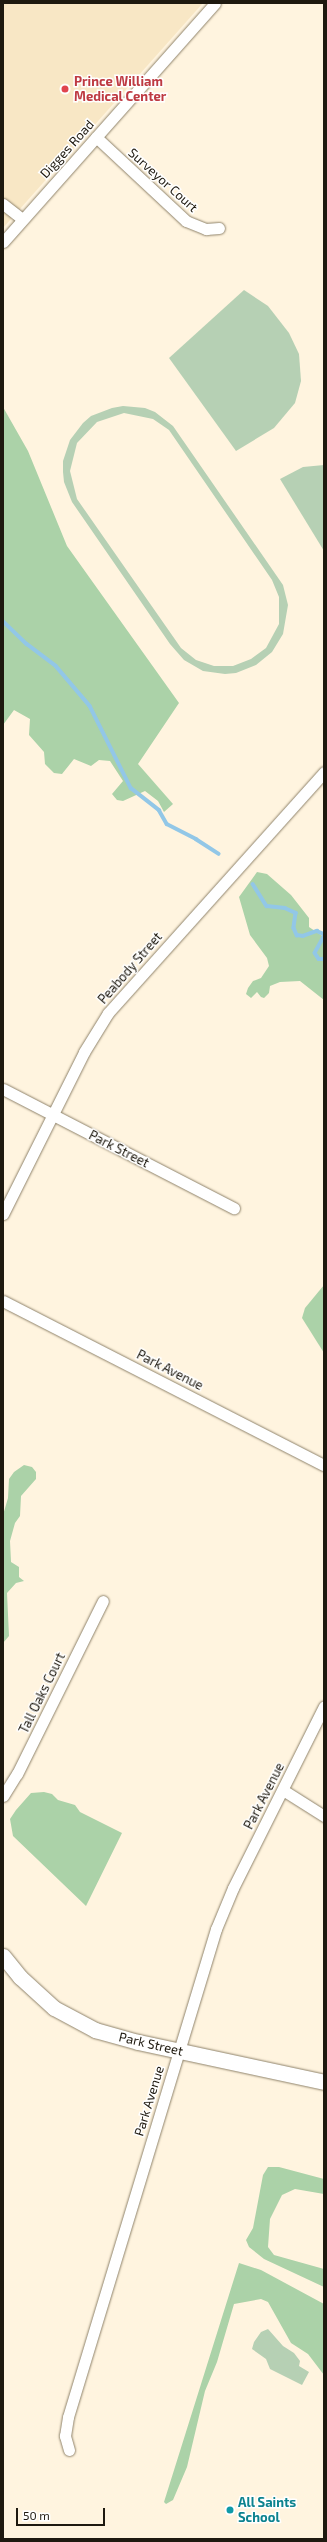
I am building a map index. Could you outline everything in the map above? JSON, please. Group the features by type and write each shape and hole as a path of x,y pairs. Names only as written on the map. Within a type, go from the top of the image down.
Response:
{"street":[{"name":"Digges Road","path":"3,242 215,3"},
{"name":"Surveyor Court","path":"96,137 186,221 206,229 219,228"},
{"path":"3,204 22,220"},
{"name":"Peabody Street","path":"3,1214 84,1052 108,1013 324,772"},
{"name":"Park Street","path":"3,1089 234,1208"},
{"name":"Park Avenue","path":"3,1302 324,1465"},
{"name":"Tall Oaks Court","path":"3,1796 18,1772 103,1600"},
{"name":"Park Avenue","path":"69,2450 65,2436 65,2427 200,1978 227,1901 324,1706"},
{"path":"283,1790 324,1816"},
{"name":"Park Street","path":"3,1956 36,1994 74,2020 95,2030 179,2051 324,2082"}],"shaded area":[{"name":"Prince William Medical Center","path":"3,3 203,3 3,228"}],"green space":[{"path":"244,290 268,306 289,333 299,354 301,381 295,403 274,428 236,451 169,358"},
{"path":"123,406 145,408 155,412 173,426 283,585 288,605 283,634 272,652 256,665 236,673 225,674 203,671 184,660 170,644 72,502 64,482 63,472 63,461 70,440 83,423 91,416 112,408","holes":["124,413 153,419 169,430 272,580 279,597 279,624 266,648 251,659 233,666 214,666 196,660 181,648 77,499 70,471 77,443 97,422"]},
{"path":"3,407 28,451 67,546 179,703 138,764 173,804 164,812 158,801 145,791 123,801 117,800 112,794 123,781 110,761 99,760 91,766 74,759 62,774 54,773 45,764 44,752 29,735 30,719 14,710 3,725"},
{"path":"324,465 324,551 280,479 303,467"},
{"path":"257,872 267,874 291,895 309,918 309,927 324,937 324,1000 300,981 280,982 270,986 269,993 264,998 257,992 251,998 246,994 253,981 261,978 269,966 267,958 250,935 239,897"},
{"path":"324,1285 324,1353 302,1318 305,1308"},
{"path":"24,1465 32,1467 36,1472 36,1479 21,1496 20,1516 15,1523 10,1541 11,1562 19,1567 19,1577 24,1581 16,1583 7,1593 9,1636 3,1643 3,1515 8,1498 9,1479 14,1472"},
{"path":"44,1792 52,1794 58,1800 75,1805 80,1812 122,1833 86,1906 13,1836 10,1819 16,1810 31,1793"},
{"path":"268,2167 279,2167 324,2179 324,2194 295,2189 282,2195 270,2219 268,2247 274,2255 324,2269 324,2287 264,2259 249,2247 246,2240 253,2228 263,2175"},
{"path":"239,2263 261,2270 324,2304 324,2375 308,2354 291,2343 268,2302 261,2299 234,2304 217,2362 205,2391 187,2467 173,2500 166,2504 164,2502"},
{"path":"268,2329 283,2346 294,2353 300,2361 299,2366 309,2372 302,2385 270,2369 266,2359 252,2349 254,2342 261,2332"}],"waterway":[{"path":"3,621 27,644 56,666 90,706 131,788 159,810 167,824 196,839 219,854"},
{"path":"253,884 267,906 285,908 296,913 294,928 297,935 303,936 317,931 324,934"},
{"path":"324,937 315,953 319,959 324,959"}],"place":[{"name":"Prince William Medical Center","path":"65,89"},
{"name":"All Saints School","path":"230,2510"}]}
